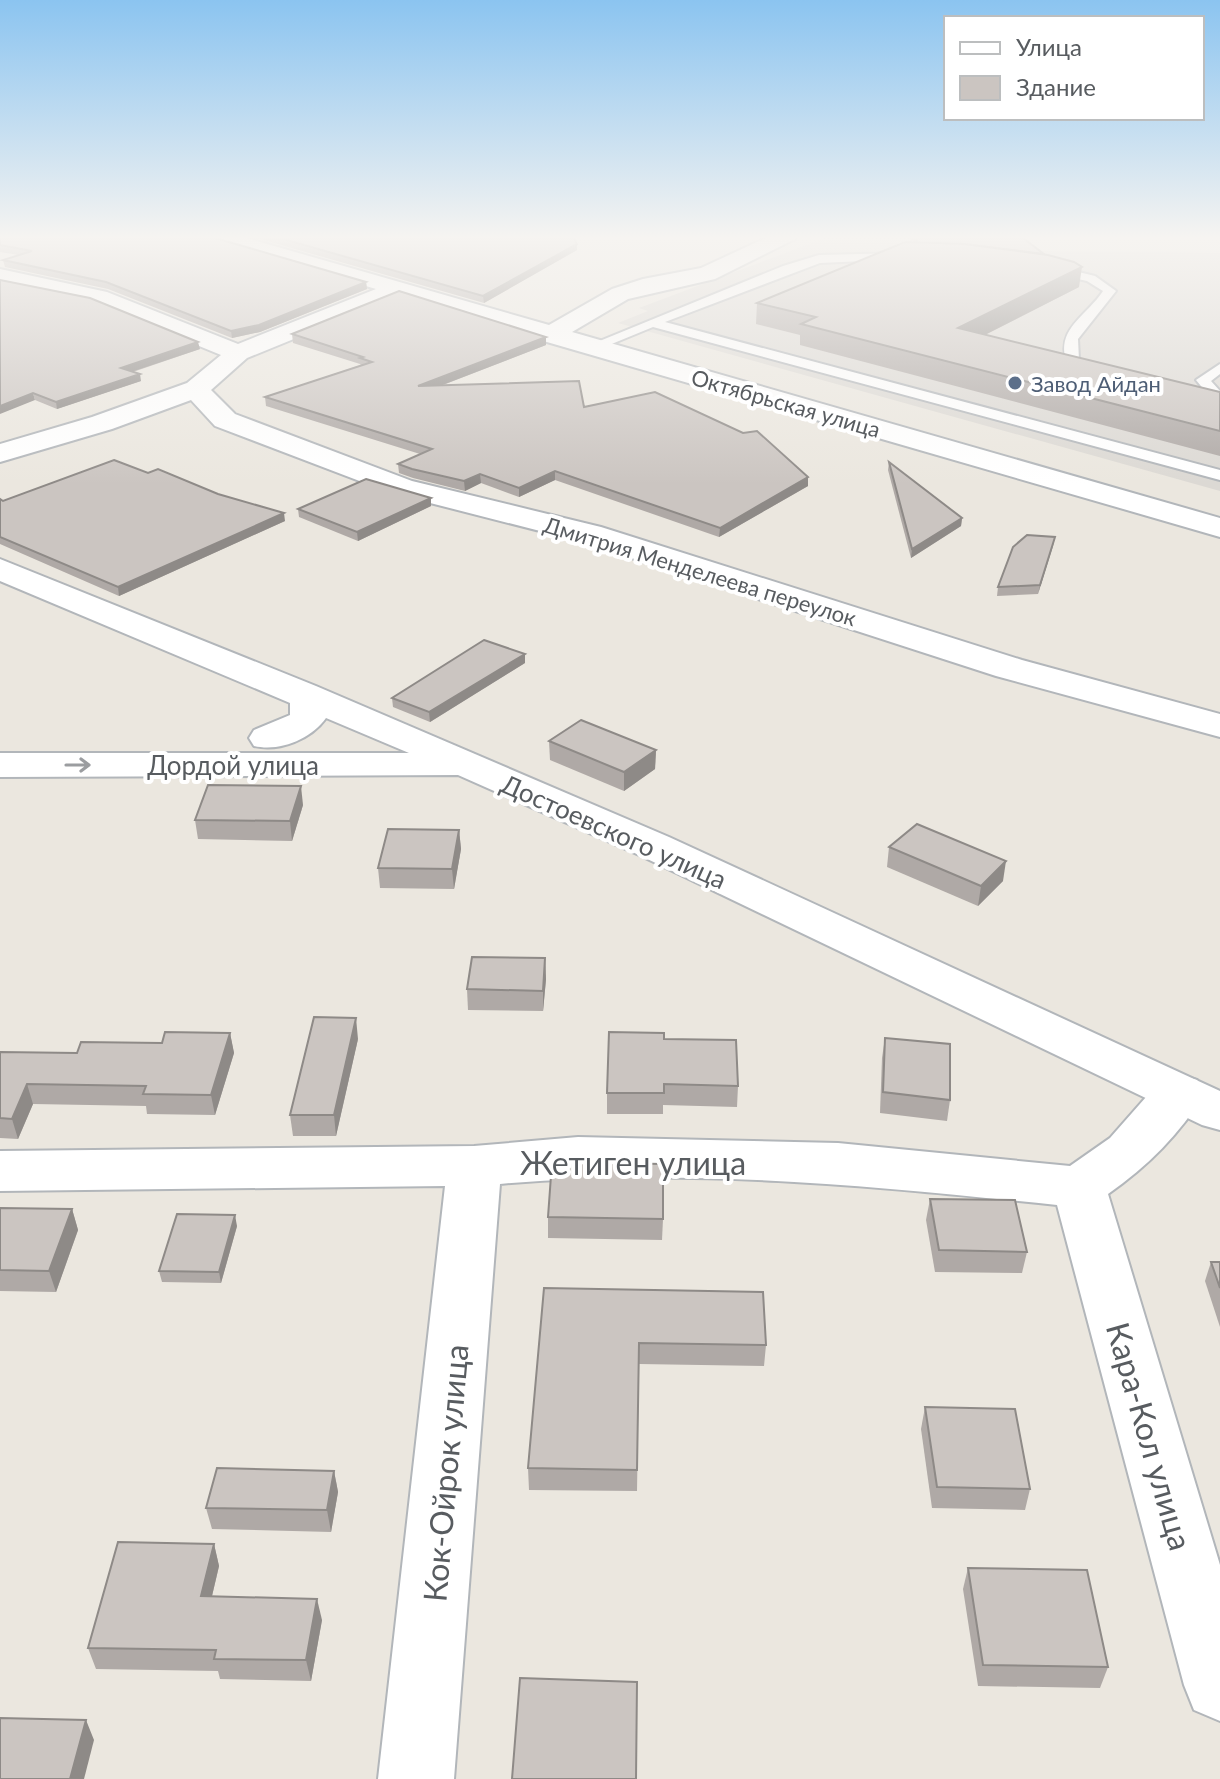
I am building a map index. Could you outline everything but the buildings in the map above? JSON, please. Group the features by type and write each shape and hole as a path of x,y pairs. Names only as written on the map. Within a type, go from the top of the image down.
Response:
{"street":[{"path":"151,318 238,353"},
{"path":"0,453 102,423 196,389 238,353 325,318"},
{"name":"Октябрьская улица","path":"493,318 1220,528"},
{"path":"549,335 578,318"},
{"name":"Дмитрия Менделеева переулок","path":"196,389 225,420 402,487 590,534 1009,668 1220,726"},
{"name":"Достоевского улица","path":"0,569 400,735 654,846 1199,1103"},
{"path":"268,738 303,723 310,713 309,703 303,694"},
{"path":"349,766 400,735"},
{"name":"Дордой улица","path":"0,737 400,735"},
{"name":"Дордой улица","path":"0,765 467,764"},
{"path":"1079,1187 1199,1103"},
{"name":"Жетиген улица","path":"0,1171 474,1166 578,1157 838,1163 1079,1187"},
{"name":"Кок-Ойрок улица","path":"416,1779 474,1166"},
{"name":"Кара-Кол улица","path":"1079,1187 1220,1685"}],"lane":[{"path":"592,347 664,318"},
{"path":"1084,318 1078,324 1068,350 1073,362 1113,376"},
{"path":"652,323 1220,475"},
{"path":"1215,401 1203,380 1220,368"}],"shaded area":[{"path":"630,318 1220,318 1220,491 618,323"}],"place":[{"name":"Завод Айдан","path":"1015,383"}]}
